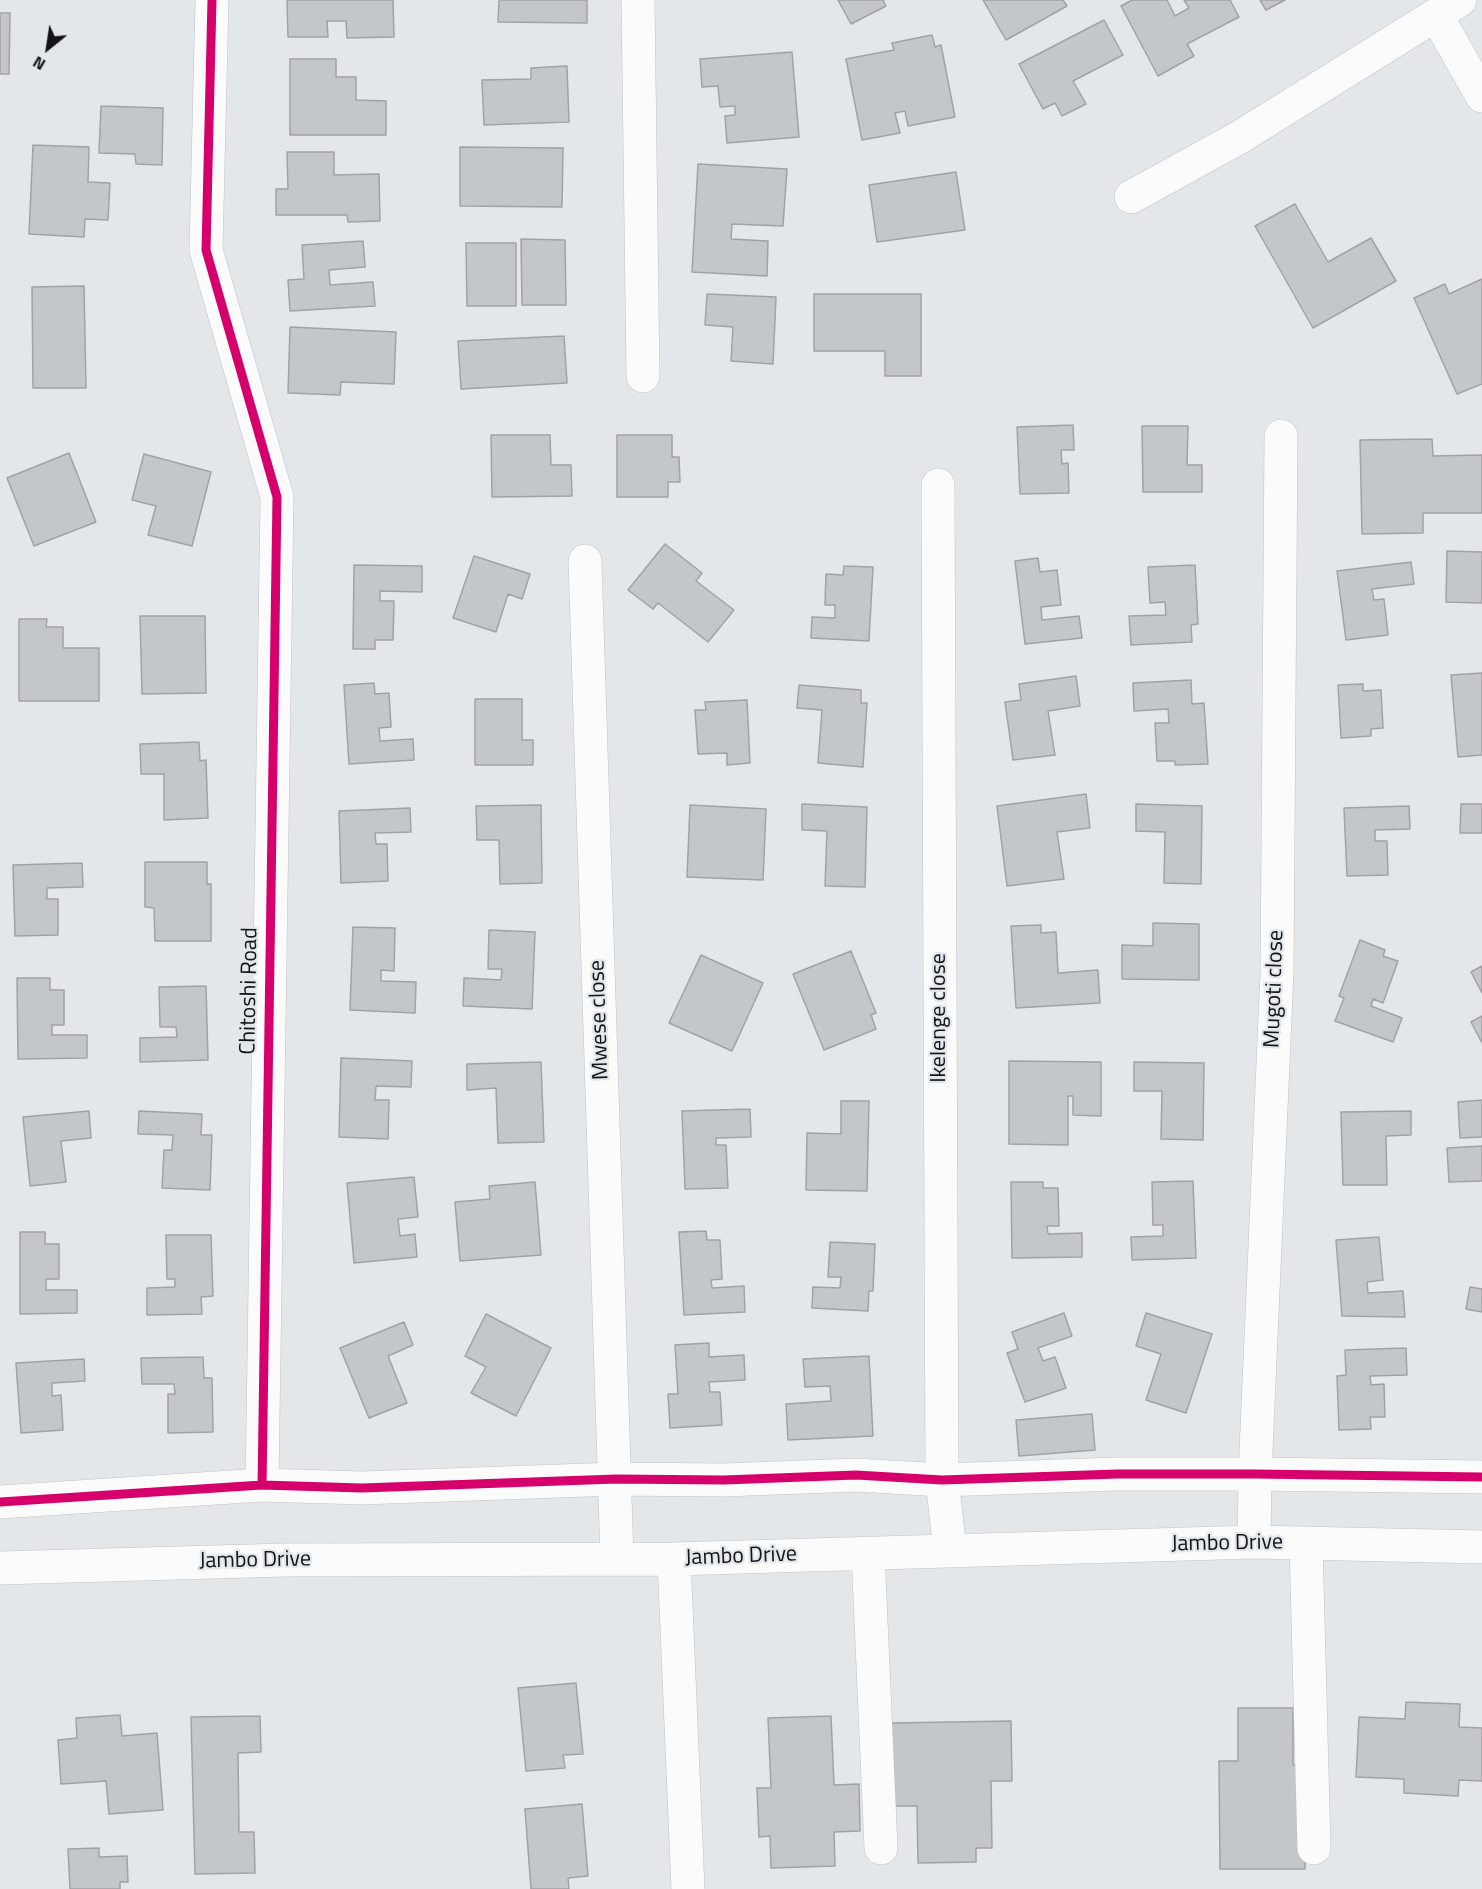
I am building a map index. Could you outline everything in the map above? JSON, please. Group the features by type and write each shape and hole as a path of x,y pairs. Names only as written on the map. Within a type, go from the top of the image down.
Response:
{"street":[{"name":"Chitoshi Road","path":"212,0 206,250 277,497 262,1485"},
{"path":"638,0 643,376"},
{"path":"1131,197 1240,136 1448,7 1482,96"},
{"name":"Mugoti close","path":"1254,1542 1277,972 1281,436"},
{"name":"Ikelenge close","path":"938,485 942,1480 950,1550"},
{"name":"Mwese close","path":"585,561 617,1559"},
{"path":"0,1502 262,1485 362,1488 616,1479 724,1480 856,1474 942,1480 1117,1474 1482,1477"},
{"name":"Jambo Drive","path":"0,1568 285,1560 674,1558 1254,1542 1482,1547"},
{"path":"1306,1543 1314,1848"},
{"path":"868,1553 881,1848"},
{"path":"674,1558 688,1889"}],"building":[{"path":"287,0 393,0 394,37 347,38 346,21 327,21 328,37 288,37"},
{"path":"499,0 587,0 587,23 498,22"},
{"path":"838,0 883,0 886,6 851,24"},
{"path":"983,0 1063,0 1067,6 1006,40"},
{"path":"1132,0 1167,0 1175,16 1189,8 1184,0 1230,0 1239,17 1187,44 1194,56 1158,76 1121,6"},
{"path":"1260,0 1285,0 1266,10"},
{"path":"0,13 10,13 9,74 0,74"},
{"path":"1104,20 1123,55 1073,81 1086,104 1062,116 1055,103 1043,109 1019,64"},
{"path":"932,35 935,47 941,45 955,117 908,126 905,111 895,113 900,133 862,140 846,59 894,50 892,43"},
{"path":"792,52 799,137 727,143 725,116 735,115 735,106 720,107 718,86 702,87 700,59"},
{"path":"290,59 336,59 336,77 356,77 356,100 386,101 386,135 290,135"},
{"path":"567,66 569,122 484,125 482,80 531,79 531,68"},
{"path":"101,106 163,108 162,165 136,164 135,154 99,153"},
{"path":"33,145 89,147 88,182 110,183 108,220 85,219 84,237 29,234"},
{"path":"460,147 563,148 562,207 460,206"},
{"path":"287,152 334,152 334,175 379,174 380,221 348,222 347,215 276,215 276,189 288,189"},
{"path":"698,164 787,169 783,226 732,224 731,239 768,241 767,276 692,272"},
{"path":"956,172 965,230 877,242 869,185"},
{"path":"1295,204 1328,262 1371,238 1396,281 1313,328 1255,226"},
{"path":"521,239 565,240 566,305 522,305"},
{"path":"363,241 365,267 329,270 330,285 373,282 375,306 290,311 288,280 304,279 302,245"},
{"path":"466,243 516,243 516,306 467,306"},
{"path":"1482,279 1482,384 1457,394 1414,298 1445,284 1449,294"},
{"path":"84,286 86,388 33,388 32,287"},
{"path":"707,294 776,297 773,364 731,361 733,327 705,325"},
{"path":"814,294 921,294 921,376 885,376 885,351 814,351"},
{"path":"290,327 396,332 394,384 341,382 340,395 288,393"},
{"path":"564,336 567,383 461,389 458,341"},
{"path":"1073,425 1074,450 1061,450 1062,464 1068,463 1069,493 1020,494 1017,427"},
{"path":"1142,426 1188,426 1187,465 1202,465 1202,492 1143,492"},
{"path":"491,435 550,435 551,465 571,465 572,496 492,497"},
{"path":"617,435 672,435 672,457 679,457 680,482 668,482 668,497 617,497"},
{"path":"1432,439 1433,456 1482,455 1482,513 1423,513 1423,533 1362,534 1360,440"},
{"path":"69,453 96,522 34,546 7,478"},
{"path":"144,454 211,472 192,546 148,535 156,506 132,500"},
{"path":"665,544 702,573 696,581 734,610 708,642 658,603 653,609 628,590"},
{"path":"1447,551 1482,552 1482,603 1446,602"},
{"path":"474,556 530,574 522,599 508,594 496,632 453,618"},
{"path":"1038,558 1040,572 1057,570 1061,605 1041,607 1042,620 1079,616 1082,638 1025,644 1015,561"},
{"path":"1411,562 1414,584 1372,589 1374,600 1384,599 1388,635 1346,640 1337,571"},
{"path":"354,565 422,566 422,592 380,591 380,601 394,601 393,640 375,640 375,649 353,649"},
{"path":"1195,565 1198,624 1191,625 1192,642 1131,645 1129,616 1166,615 1165,602 1150,603 1148,567"},
{"path":"844,566 873,567 869,641 811,638 812,617 835,618 835,605 825,605 826,574 843,575"},
{"path":"140,616 205,616 206,693 142,694"},
{"path":"19,619 47,619 46,627 63,627 63,648 99,648 99,701 19,701"},
{"path":"1482,673 1482,755 1458,757 1451,675"},
{"path":"1076,676 1080,706 1048,711 1055,755 1013,760 1005,702 1021,700 1019,684"},
{"path":"1191,680 1192,704 1204,703 1208,764 1175,765 1175,761 1157,761 1155,723 1169,723 1168,709 1134,711 1133,683"},
{"path":"374,683 375,694 389,693 391,727 379,728 380,741 413,739 414,760 349,764 344,685"},
{"path":"1363,684 1363,691 1381,690 1383,728 1371,729 1371,736 1341,738 1338,685"},
{"path":"799,685 861,690 861,703 867,703 863,767 818,763 822,710 797,708"},
{"path":"475,699 522,699 522,740 533,740 533,765 475,765"},
{"path":"747,700 750,763 727,765 727,753 698,754 695,710 706,710 705,702"},
{"path":"199,742 200,761 206,760 208,818 164,820 164,774 141,774 140,744"},
{"path":"1086,794 1090,828 1057,832 1064,879 1007,886 997,806"},
{"path":"802,804 867,807 865,887 825,886 827,831 802,830"},
{"path":"1136,804 1202,806 1201,884 1164,883 1165,832 1136,831"},
{"path":"1461,804 1482,804 1482,833 1460,833"},
{"path":"541,805 542,883 500,884 499,840 477,840 476,806"},
{"path":"690,805 766,809 763,880 687,877"},
{"path":"1409,806 1410,829 1375,830 1375,841 1387,841 1388,875 1347,876 1344,808"},
{"path":"410,808 411,832 375,833 376,844 387,844 388,881 341,883 339,811"},
{"path":"145,862 207,862 207,884 211,884 211,941 155,941 154,908 145,907"},
{"path":"82,863 83,887 47,888 47,899 58,899 58,935 15,936 13,865"},
{"path":"1153,923 1199,924 1199,980 1122,979 1122,945 1153,946"},
{"path":"1041,925 1041,933 1056,932 1058,973 1098,970 1100,1003 1016,1008 1011,926"},
{"path":"353,927 395,928 394,971 381,970 381,981 416,982 415,1013 350,1010"},
{"path":"489,930 535,932 532,1009 463,1006 464,978 501,980 502,969 488,969"},
{"path":"1360,940 1385,950 1383,956 1398,961 1383,1003 1373,999 1371,1006 1402,1018 1393,1042 1335,1021 1344,998 1339,996"},
{"path":"851,951 876,1013 871,1015 876,1029 824,1050 793,974"},
{"path":"701,955 763,983 732,1051 669,1023"},
{"path":"1482,966 1482,993 1471,972"},
{"path":"17,978 50,978 50,990 64,990 64,1025 52,1025 52,1035 87,1035 87,1058 18,1059"},
{"path":"206,986 208,1060 140,1062 140,1038 177,1037 176,1027 160,1027 159,987"},
{"path":"1482,1016 1482,1043 1471,1022"},
{"path":"341,1058 412,1061 411,1087 376,1086 375,1100 389,1100 388,1139 339,1137"},
{"path":"1009,1061 1101,1062 1101,1116 1073,1115 1073,1096 1068,1096 1068,1145 1009,1144"},
{"path":"541,1062 544,1142 498,1143 496,1088 467,1090 467,1064"},
{"path":"1134,1062 1204,1063 1203,1140 1161,1139 1162,1091 1134,1091"},
{"path":"1482,1100 1482,1137 1460,1138 1458,1102"},
{"path":"841,1101 869,1101 867,1191 806,1190 807,1133 841,1134"},
{"path":"750,1109 751,1137 716,1138 716,1145 726,1145 728,1188 685,1189 682,1111"},
{"path":"89,1111 91,1138 61,1141 66,1182 30,1186 23,1117"},
{"path":"139,1111 202,1114 201,1135 212,1135 210,1190 162,1188 164,1150 172,1150 173,1135 138,1134"},
{"path":"1411,1111 1411,1135 1386,1136 1387,1185 1343,1185 1341,1112"},
{"path":"1482,1146 1482,1181 1449,1182 1447,1148"},
{"path":"414,1177 418,1217 398,1219 400,1236 415,1234 417,1257 354,1263 347,1183"},
{"path":"1193,1181 1196,1258 1132,1260 1131,1237 1163,1236 1163,1225 1153,1225 1152,1182"},
{"path":"535,1182 541,1255 460,1261 455,1202 490,1199 489,1186"},
{"path":"1011,1182 1043,1182 1043,1188 1058,1188 1059,1226 1047,1226 1048,1234 1082,1233 1082,1257 1012,1258"},
{"path":"706,1231 707,1240 720,1240 722,1279 711,1280 712,1288 744,1286 745,1312 684,1315 679,1232"},
{"path":"20,1232 45,1232 45,1244 59,1244 59,1279 46,1279 46,1290 77,1290 77,1313 20,1314"},
{"path":"166,1235 211,1235 213,1296 201,1297 202,1314 147,1315 147,1288 175,1287 175,1279 167,1279"},
{"path":"1379,1237 1383,1280 1367,1282 1368,1293 1403,1291 1405,1317 1342,1316 1336,1240"},
{"path":"830,1242 875,1244 873,1291 869,1291 868,1311 812,1308 813,1287 840,1288 841,1277 828,1277"},
{"path":"1470,1287 1482,1289 1482,1312 1466,1309"},
{"path":"1064,1313 1072,1336 1038,1348 1043,1361 1055,1357 1066,1388 1025,1402 1007,1353 1018,1349 1012,1332"},
{"path":"1146,1313 1212,1334 1186,1413 1146,1400 1161,1354 1136,1346"},
{"path":"486,1314 551,1348 516,1416 471,1393 486,1367 465,1356"},
{"path":"404,1322 413,1345 388,1356 407,1403 369,1418 340,1348"},
{"path":"709,1343 709,1357 744,1355 745,1380 709,1382 710,1392 720,1392 722,1425 670,1428 668,1394 678,1394 675,1345"},
{"path":"1406,1348 1407,1375 1370,1376 1371,1385 1384,1384 1385,1417 1370,1417 1371,1429 1339,1430 1337,1376 1346,1375 1345,1350"},
{"path":"869,1356 873,1436 788,1440 786,1404 831,1401 830,1386 805,1387 803,1359"},
{"path":"203,1357 204,1378 212,1378 213,1432 168,1433 168,1394 175,1394 174,1384 142,1384 141,1358"},
{"path":"84,1359 85,1381 52,1383 52,1396 61,1395 63,1430 21,1433 16,1363"},
{"path":"1092,1414 1095,1450 1019,1456 1016,1420"},
{"path":"576,1683 583,1754 563,1755 565,1768 526,1771 518,1688"},
{"path":"1406,1702 1460,1704 1459,1727 1482,1728 1482,1781 1459,1780 1458,1796 1404,1793 1404,1779 1356,1777 1359,1717 1405,1719"},
{"path":"1238,1708 1293,1708 1293,1765 1305,1765 1305,1869 1220,1869 1219,1761 1238,1761"},
{"path":"120,1715 122,1736 157,1733 163,1810 109,1814 106,1781 61,1784 58,1740 77,1738 76,1718"},
{"path":"260,1716 261,1752 238,1753 239,1832 254,1832 255,1873 195,1874 191,1717"},
{"path":"831,1716 834,1785 859,1784 860,1831 834,1832 835,1866 771,1868 770,1836 759,1837 757,1788 771,1788 768,1718"},
{"path":"1011,1721 1012,1781 991,1781 992,1848 976,1848 976,1862 918,1863 917,1806 892,1806 890,1723"},
{"path":"582,1804 588,1876 568,1878 569,1889 531,1889 525,1809"},
{"path":"99,1848 99,1857 127,1856 128,1882 120,1882 120,1889 70,1889 68,1849"}],"cycle path":[{"path":"212,0 206,250 277,497 262,1485"},
{"path":"0,1502 262,1485 362,1488 616,1479 724,1480 856,1475 942,1480 1117,1474 1482,1477"}]}
